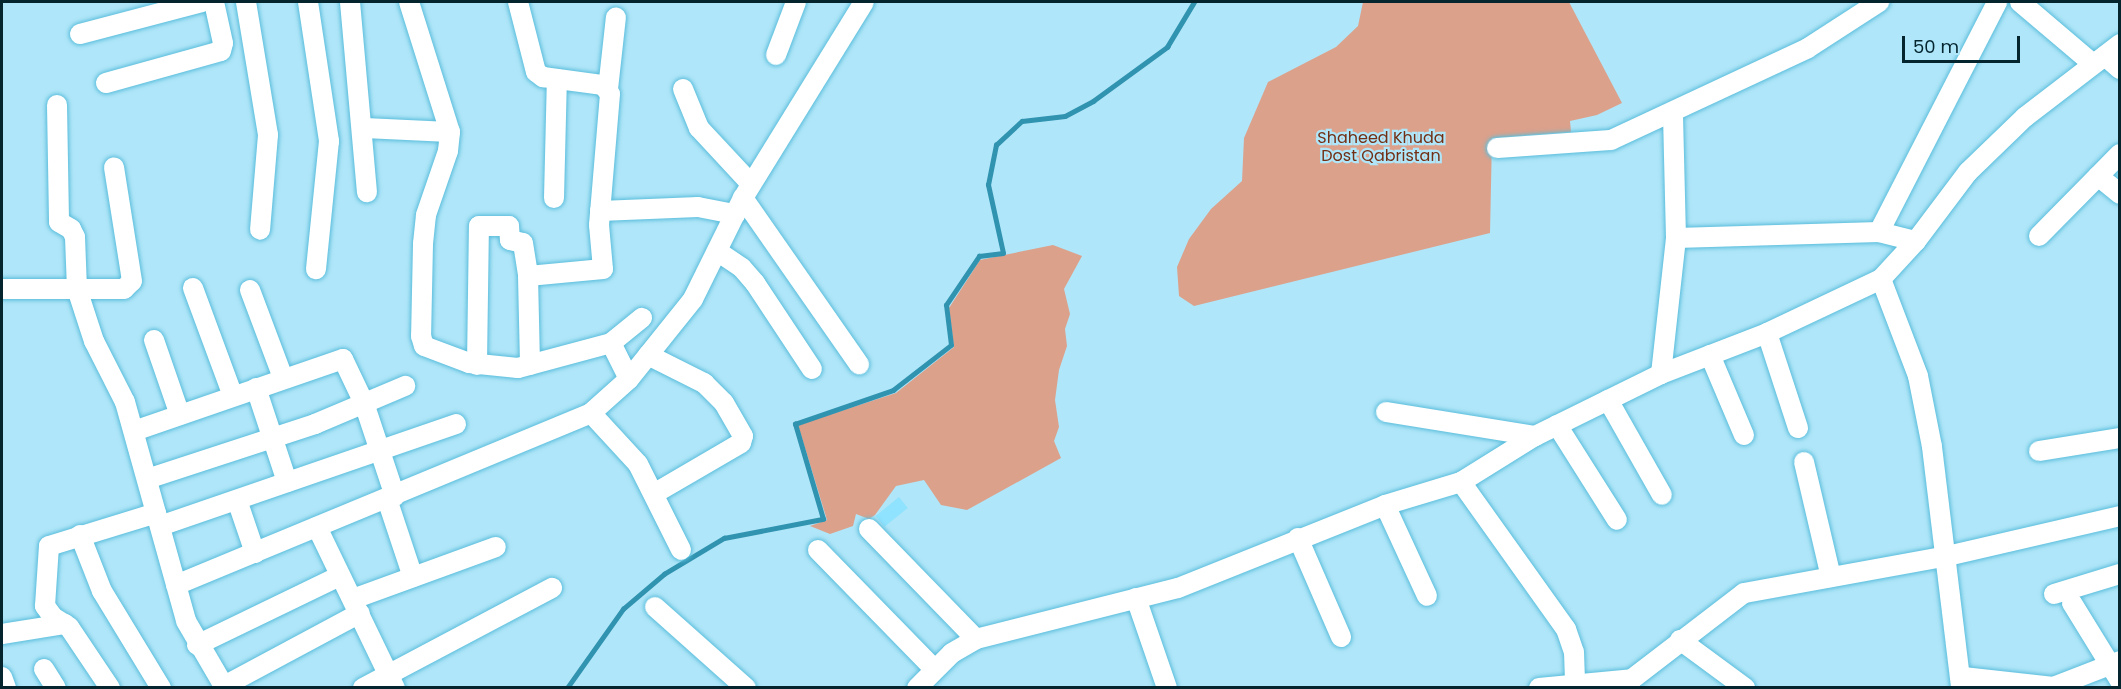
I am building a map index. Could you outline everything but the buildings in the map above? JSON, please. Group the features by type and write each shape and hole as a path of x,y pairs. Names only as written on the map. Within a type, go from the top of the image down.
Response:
{"street":[{"path":"80,34 202,2"},
{"path":"106,83 221,51 223,43 214,2"},
{"path":"246,2 268,135 260,230"},
{"path":"308,2 329,141 316,269"},
{"path":"350,2 364,128 366,192"},
{"path":"410,2 450,132 448,151 426,215 421,336 431,352 477,365 500,368 530,365 611,343 642,318"},
{"path":"518,2 536,72 557,79 608,89"},
{"path":"776,56 796,2"},
{"path":"176,585 391,498 486,454 591,413 629,379 693,300 743,199 864,2"},
{"path":"1497,148 1602,141 1673,114 1808,48 1879,2"},
{"path":"1879,232 1997,2"},
{"path":"917,687 952,653 976,639 1178,588 1385,505 1461,482 1535,436 1608,400 1662,374 1767,333 1881,279 1916,241 1968,172 2025,117 2109,58 2020,2"},
{"path":"528,276 603,269 600,211 608,89 616,17"},
{"path":"554,198 557,79"},
{"path":"683,89 699,128 743,199 859,364"},
{"path":"57,105 59,222 71,229 75,237 77,289 94,341 117,382 134,431 176,585 197,645 224,687 356,606 413,577 496,547"},
{"path":"1662,374 1676,238 1673,114"},
{"path":"364,128 450,132"},
{"path":"2039,236 2120,154"},
{"path":"2,289 124,289 132,281 114,167"},
{"path":"2098,176 2120,194"},
{"path":"600,211 698,207 743,199"},
{"path":"477,365 479,226 509,226 510,240 523,243 528,276 530,365"},
{"path":"1676,238 1879,232 1916,241"},
{"path":"717,251 742,268 755,283 813,369"},
{"path":"1881,279 1918,376 1932,447 1943,557 1962,682 2053,687 2115,669 2063,599 2120,574"},
{"path":"193,288 233,396"},
{"path":"250,290 284,378"},
{"path":"1767,333 1798,428"},
{"path":"154,340 180,415"},
{"path":"611,343 629,379"},
{"path":"648,355 704,383 724,404 743,436 741,443 655,493"},
{"path":"1710,355 1744,435"},
{"path":"134,431 256,387 343,359 364,403 413,577"},
{"path":"147,478 273,437 405,386"},
{"path":"256,387 287,482"},
{"path":"1608,400 1662,495"},
{"path":"1386,412 1535,436"},
{"path":"591,413 639,464 681,550"},
{"path":"110,687 65,624 53,617 45,606 47,555 53,543 237,500 456,424"},
{"path":"1557,425 1617,520"},
{"path":"2039,451 2120,438"},
{"path":"1804,462 1831,577"},
{"path":"1461,482 1566,629 1574,652 1575,685"},
{"path":"237,500 255,553"},
{"path":"1385,505 1427,596"},
{"path":"1539,687 1637,683 1680,640 1744,593 1943,557 2120,516"},
{"path":"317,527 392,680"},
{"path":"869,529 976,639"},
{"path":"80,535 102,591 161,687"},
{"path":"1298,538 1341,637"},
{"path":"818,550 934,669"},
{"path":"197,645 340,576"},
{"path":"363,687 392,680 552,588"},
{"path":"1136,598 1167,687"},
{"path":"655,607 746,687"},
{"path":"2,634 65,624"},
{"path":"1680,640 1745,687"},
{"path":"44,669 56,687"},
{"path":"2,677 6,687"}],"shaded area":[{"path":"899,497 908,508 884,527 876,516"}],"green space":[{"name":"Shaheed Khuda Dost Qabristan","path":"1363,2 1569,2 1622,103 1597,115 1570,121 1571,132 1492,138 1490,233 1194,306 1179,296 1177,267 1189,239 1211,209 1242,181 1244,138 1268,82 1336,47 1358,26"},
{"path":"1053,245 1082,256 1064,289 1070,314 1065,329 1067,346 1059,370 1055,400 1059,427 1054,441 1061,458 967,510 941,505 924,480 896,486 875,515 869,519 856,514 853,526 830,534 810,526 827,520 798,425 896,393 954,347 949,308 980,260"}],"waterway":[{"path":"567,688 623,609 664,574 724,538 823,519 795,424 893,390 951,345 946,305 979,256 1003,253 988,185 996,145 1022,121 1065,116 1093,101 1167,47 1194,2"}]}
